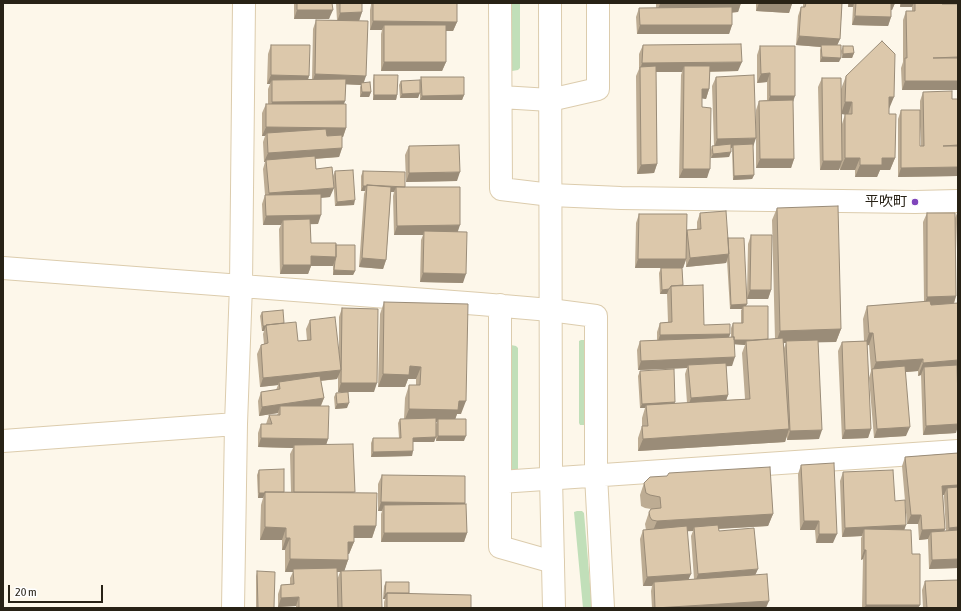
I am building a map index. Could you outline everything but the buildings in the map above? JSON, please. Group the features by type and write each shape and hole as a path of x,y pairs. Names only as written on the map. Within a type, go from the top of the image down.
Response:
{"street":[{"path":"233,608 236,424 241,286 244,3"},
{"path":"500,3 501,189 551,195 907,202 958,201"},
{"path":"550,3 551,478 554,608"},
{"path":"501,97 550,100 598,89 598,3"},
{"path":"3,268 500,305 596,316 596,475 603,608"},
{"path":"500,305 500,547 553,562"},
{"path":"3,441 236,424"},
{"path":"500,482 958,451"}],"green space":[{"path":"511,3 520,3 520,68 512,71 511,68"},
{"path":"587,340 587,425 580,425 579,423 579,341"},
{"path":"511,345 518,348 518,469 516,471 510,471 509,347"},
{"path":"582,511 584,513 592,608 583,608 574,512"}],"place":[{"name":"平吹町","path":"915,202"}]}
